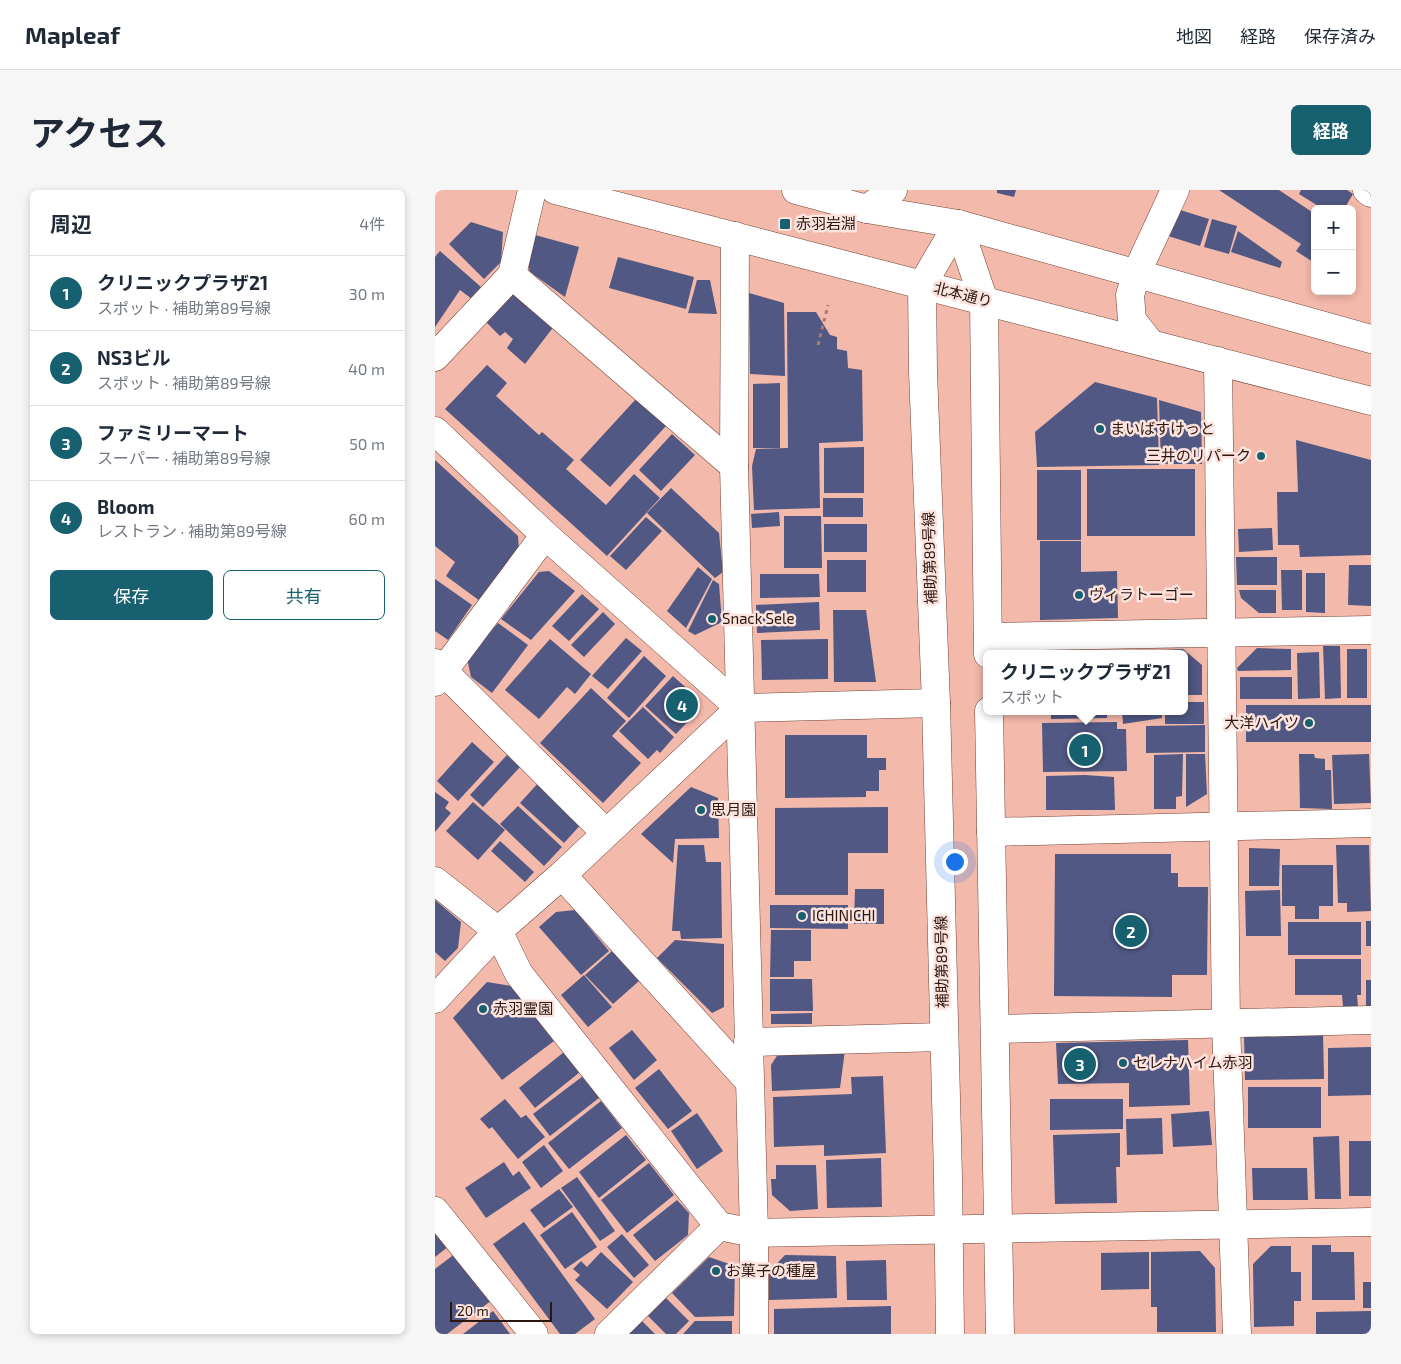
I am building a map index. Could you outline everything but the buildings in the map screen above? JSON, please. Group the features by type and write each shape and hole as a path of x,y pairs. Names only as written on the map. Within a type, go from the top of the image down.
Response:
{"main road":[{"path":"435,357 513,275 532,190"},
{"name":"北本通り","path":"555,190 1371,401"},
{"path":"797,190 867,209 958,224 1137,272 1371,339"},
{"path":"867,209 893,190"},
{"path":"1367,190 1371,193"},
{"path":"1150,343 1139,331 1131,314 1130,295 1168,192"},
{"path":"922,285 958,224"},
{"path":"958,224 984,301 988,645 1223,633 1371,630"},
{"path":"735,236 734,466 754,1233 754,1334"},
{"path":"513,275 734,466"},
{"name":"補助第89号線","path":"922,285 923,372 936,704 950,1334"},
{"path":"1218,361 1223,633 1226,1023 1237,1334"},
{"path":"435,431 545,535 740,708"},
{"path":"545,535 438,672 606,833"},
{"path":"435,999 498,931 562,875 740,708 936,704"},
{"path":"989,715 1000,1334"},
{"path":"991,832 1371,823"},
{"path":"562,875 749,1081"},
{"path":"435,881 498,931 519,974 719,1226 754,1233 1234,1226 1371,1222"},
{"path":"995,1029 1371,1020"},
{"path":"748,1042 943,1037"},
{"path":"435,1211 534,1334"},
{"path":"609,1334 719,1226"}],"path":[{"path":"818,345 828,305"}],"place":[{"name":"赤羽岩淵","path":"785,224"},
{"name":"まいばすけっと","path":"1100,429"},
{"name":"三井のリパーク","path":"1261,456"},
{"name":"ヴィラトーゴー","path":"1079,595"},
{"name":"Snack Sele","path":"712,619"},
{"name":"Bloom","path":"682,705"},
{"name":"大洋ハイツ","path":"1309,723"},
{"name":"クリニックプラザ21","path":"1085,750"},
{"name":"思月園","path":"701,810"},
{"name":"ICHINICHI","path":"802,916"},
{"name":"NS3ビル","path":"1131,931"},
{"name":"赤羽霊園","path":"483,1009"},
{"name":"セレナハイム赤羽","path":"1123,1063"},
{"name":"ファミリーマート","path":"1080,1064"},
{"name":"お菓子の種屋","path":"716,1271"}]}
